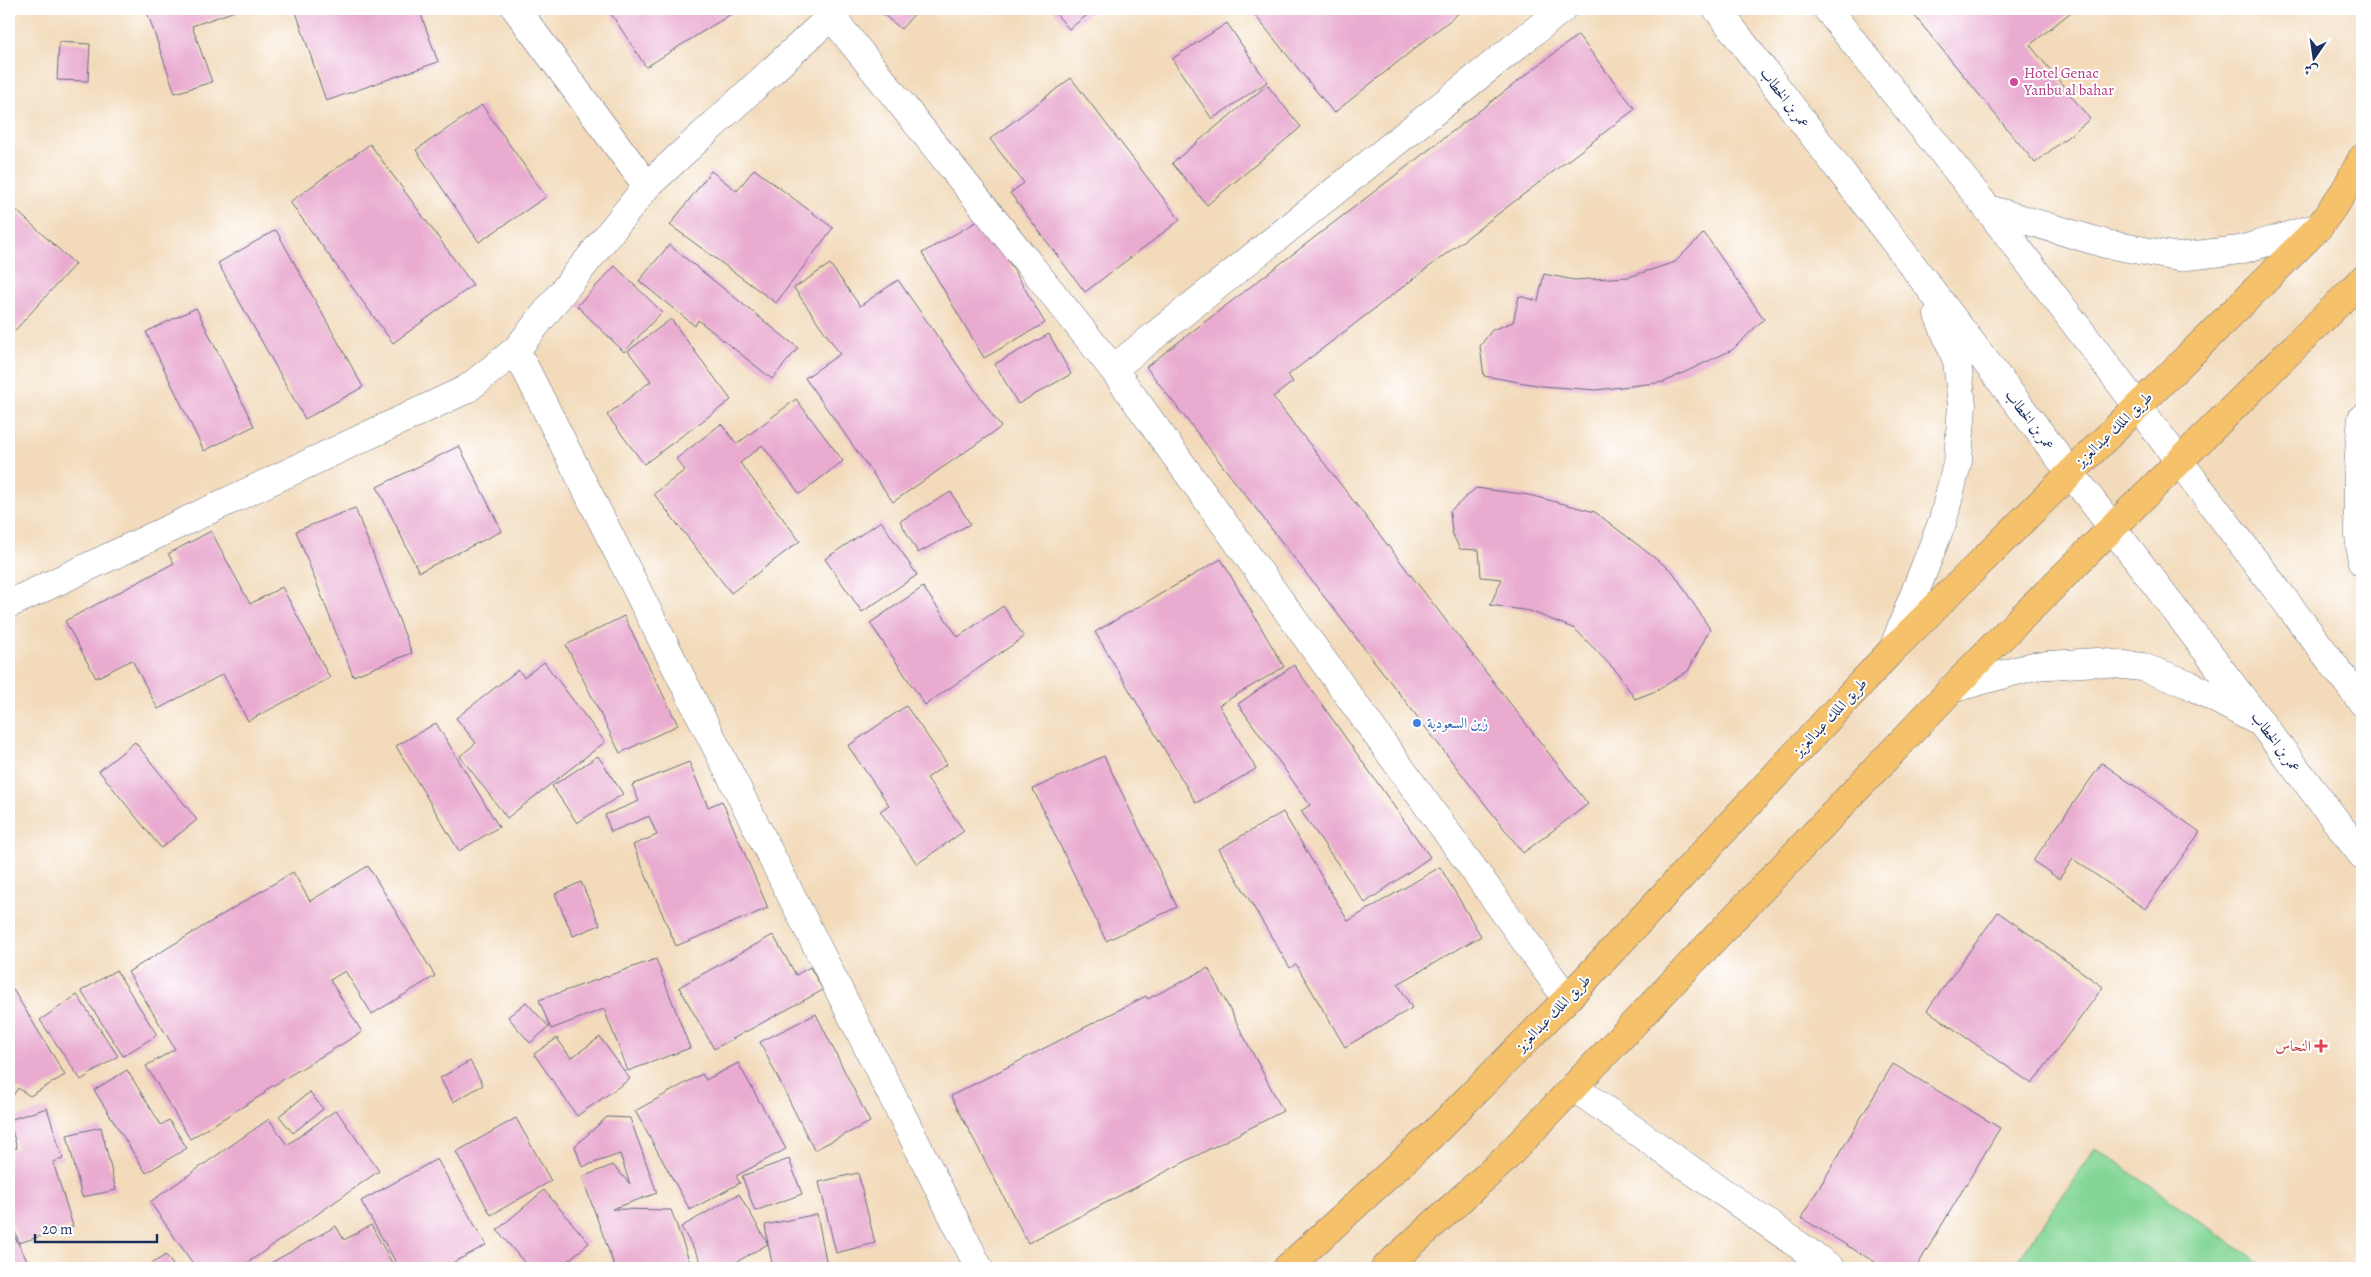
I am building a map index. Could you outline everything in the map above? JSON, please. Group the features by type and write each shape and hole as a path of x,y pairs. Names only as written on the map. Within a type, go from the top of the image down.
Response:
{"main road":[{"name":"طريق الملك عبدالعزيز","path":"1287,1268 1430,1136 1567,999 1893,649 2319,227 2345,190 2362,158"},
{"path":"1385,1268 1504,1160 1952,688 2362,280"}],"street":[{"path":"516,9 647,186"},
{"path":"1113,370 1562,9"},
{"name":"عمر بن الخطاب","path":"1717,9 2362,855"},
{"path":"1827,9 1988,209 2362,702"},
{"path":"9,604 467,389 516,350 647,186 835,12 1113,370 1567,999"},
{"path":"1988,209 2106,244 2178,257 2240,250 2319,227"},
{"path":"1893,649 1943,520 1958,460 1962,404 1957,361 1926,282"},
{"path":"516,350 979,1268"},
{"path":"2362,418 2358,451 2357,496 2362,562"},
{"path":"1952,688 2034,666 2097,662 2142,667 2188,684 2262,724"},
{"path":"1573,1087 1831,1268"}],"green space":[{"path":"2096,1148 2267,1268 2012,1268"}],"building":[{"path":"146,9 241,9 192,26 212,82 175,93"},
{"path":"295,9 355,9 357,15 375,9 419,9 438,62 326,101"},
{"path":"608,9 739,9 646,67"},
{"path":"877,9 919,9 901,29"},
{"path":"1052,9 1095,9 1069,29"},
{"path":"1250,9 1456,9 1459,13 1334,113"},
{"name":"Hotel Genac Yanbu al bahar","path":"1909,9 2069,9 2071,12 2030,45 2090,119 2035,163"},
{"path":"1227,23 1267,82 1212,119 1172,59"},
{"path":"1578,35 1635,109 1288,375 1293,382 1273,397 1588,804 1523,853 1146,367"},
{"path":"59,42 90,44 88,81 57,80"},
{"path":"1071,78 1180,220 1085,292 1010,193 1024,183 990,139"},
{"path":"1267,85 1301,127 1207,205 1172,163"},
{"path":"482,105 546,197 479,242 416,150"},
{"path":"370,144 473,285 393,343 290,202"},
{"path":"754,169 833,228 776,303 670,225 711,171 737,191"},
{"path":"17,211 75,264 9,337 9,220"},
{"path":"983,218 1045,323 984,358 922,253"},
{"path":"276,230 363,387 305,419 218,263"},
{"path":"1704,233 1764,319 1732,350 1664,382 1596,390 1542,386 1484,376 1480,346 1492,330 1513,322 1519,296 1538,301 1544,274 1574,280 1629,277 1675,262"},
{"path":"669,245 798,348 772,379 698,320 695,326 639,281"},
{"path":"830,264 860,306 898,280 1001,427 893,502 805,378 840,354 794,288"},
{"path":"615,266 662,312 624,352 577,306"},
{"path":"196,308 254,426 204,451 146,332"},
{"path":"671,319 731,400 644,464 607,415 651,381 628,351"},
{"path":"1049,334 1071,374 1018,404 995,364"},
{"path":"796,399 843,461 800,494 762,445 740,463 800,541 731,593 654,494 685,470 676,459 721,424 737,444"},
{"path":"459,446 502,531 419,572 377,487"},
{"path":"1476,488 1529,495 1595,512 1673,572 1710,629 1688,671 1658,690 1635,699 1616,671 1575,629 1530,611 1490,605 1502,579 1481,577 1479,550 1460,549 1452,533 1450,511"},
{"path":"951,492 970,524 918,553 900,521"},
{"path":"355,508 412,653 353,676 296,531"},
{"path":"881,521 917,575 862,612 825,559"},
{"path":"211,531 250,604 282,587 330,678 248,721 223,674 158,709 132,660 96,678 65,621 174,563 168,554"},
{"path":"1221,559 1284,667 1219,705 1256,769 1196,803 1095,632"},
{"path":"923,587 958,637 1003,606 1024,637 925,705 870,623"},
{"path":"624,616 678,725 620,753 566,645"},
{"path":"544,662 605,742 507,818 460,756 476,743 456,718 518,670 524,677"},
{"path":"1294,665 1430,857 1365,903 1301,811 1310,805 1238,704"},
{"path":"906,706 947,764 927,778 964,831 917,864 880,811 889,805 848,746"},
{"path":"436,723 499,827 459,851 396,746"},
{"path":"135,742 197,820 161,848 99,771"},
{"path":"598,756 623,794 577,823 552,786"},
{"path":"1104,756 1177,907 1106,941 1033,789"},
{"path":"689,762 708,807 722,801 768,908 676,946 633,845 657,835 649,816 611,832 605,815 639,801 632,785"},
{"path":"2102,763 2200,832 2145,909 2073,859 2059,879 2033,861"},
{"path":"1283,812 1348,921 1440,867 1481,936 1398,984 1412,1008 1345,1047 1296,964 1290,968 1219,849"},
{"path":"368,866 435,976 372,1014 345,971 330,980 362,1032 264,1091 265,1093 190,1139 146,1066 175,1049 128,972 293,872 310,901"},
{"path":"581,882 600,925 573,936 555,894"},
{"path":"1998,912 2103,987 2032,1084 1927,1010"},
{"path":"773,935 796,975 810,967 823,990 714,1049 679,987"},
{"path":"656,959 690,1048 628,1071 604,1009 551,1029 539,1000"},
{"path":"1208,968 1283,1111 1028,1243 951,1096 1146,996 1148,999"},
{"path":"116,970 157,1035 123,1056 81,991"},
{"path":"9,983 65,1075 30,1096 18,1088 9,1102"},
{"path":"77,995 118,1056 81,1080 40,1020"},
{"path":"526,1002 549,1027 530,1043 508,1017"},
{"path":"816,1014 870,1122 814,1150 760,1042"},
{"path":"600,1037 630,1079 577,1116 534,1054 557,1038 571,1058"},
{"path":"470,1061 483,1085 453,1102 440,1078"},
{"path":"738,1063 786,1149 736,1176 740,1183 690,1210 635,1111 702,1074 706,1080"},
{"path":"1893,1064 2000,1128 1916,1268 1885,1268 1801,1218"},
{"path":"127,1070 161,1125 169,1120 187,1148 146,1173 94,1090"},
{"path":"310,1092 323,1109 293,1133 279,1116"},
{"path":"47,1108 63,1159 53,1162 73,1226 19,1243 12,1223 9,1225 9,1150 17,1148 9,1120"},
{"path":"336,1110 379,1171 240,1268 196,1268 150,1202 269,1119 287,1145"},
{"path":"607,1117 630,1118 657,1193 612,1209 671,1210 692,1268 615,1268 582,1177 613,1165 630,1184 620,1154 582,1167 575,1146"},
{"path":"516,1118 551,1181 491,1215 456,1152"},
{"path":"101,1127 116,1190 82,1197 67,1135"},
{"path":"437,1159 486,1245 443,1268 399,1268 361,1201"},
{"path":"789,1159 802,1194 755,1211 742,1176"},
{"path":"858,1173 875,1243 836,1253 819,1182"},
{"path":"544,1190 589,1243 559,1268 529,1268 497,1230"},
{"path":"739,1194 768,1244 726,1268 705,1268 681,1227"},
{"path":"817,1214 826,1261 793,1268 773,1268 765,1225"},
{"path":"371,1225 395,1268 262,1268 336,1226 344,1240"},
{"path":"9,1226 31,1268 9,1268"},
{"path":"166,1255 175,1268 144,1268"}],"place":[{"name":"Hotel Genac Yanbu al bahar","path":"2014,82"},
{"name":"زين السعودية","path":"1417,723"},
{"name":"النحاس","path":"2321,1046"}]}
